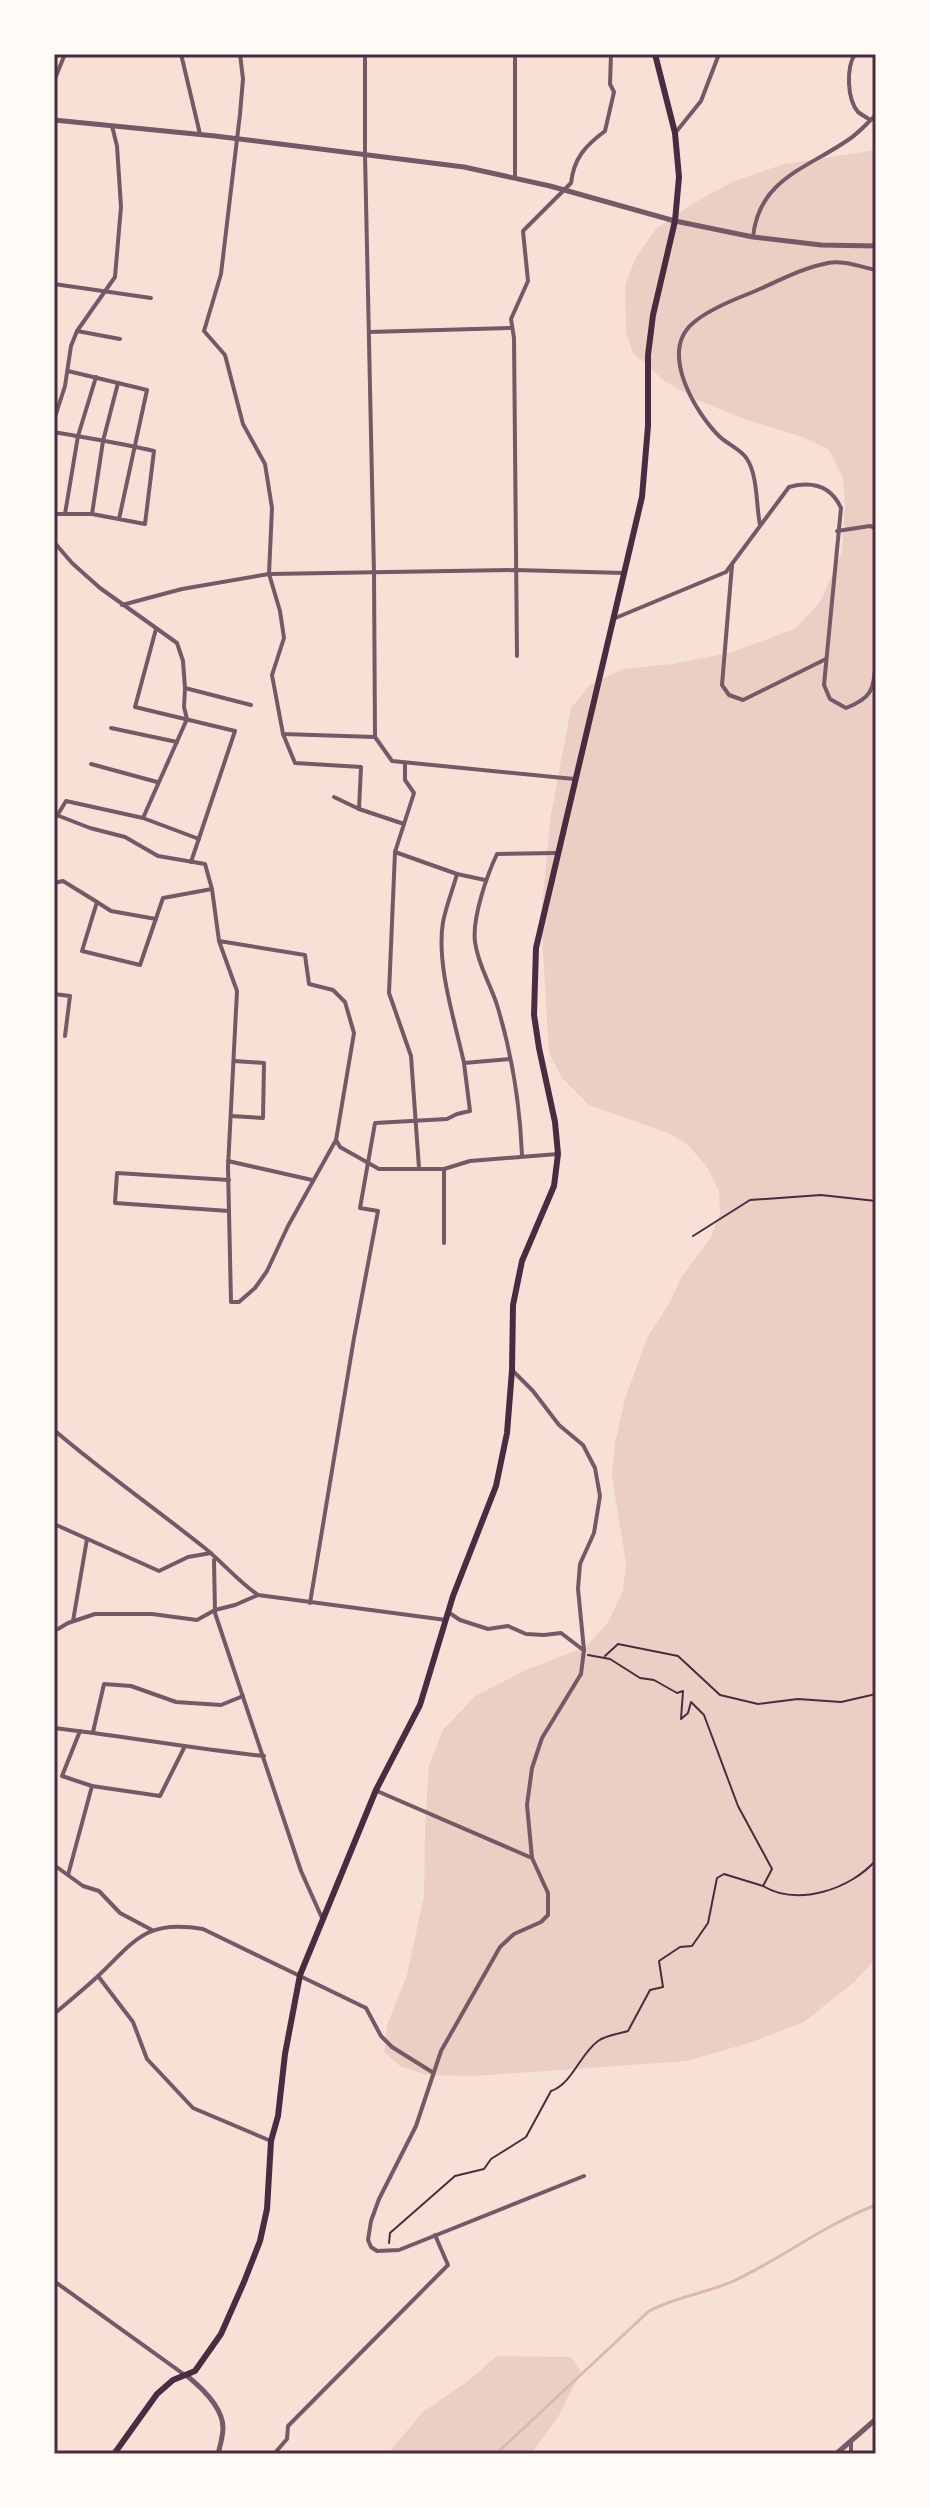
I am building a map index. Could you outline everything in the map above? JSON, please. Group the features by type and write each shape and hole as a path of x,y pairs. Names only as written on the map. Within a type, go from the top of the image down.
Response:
{"main road":[{"path":"114,2454 157,2394 173,2380 195,2371 221,2334 260,2241 267,2209 271,2141 278,2116 285,2054 300,1975 376,1790 420,1705 448,1612 496,1486 507,1433 513,1305 522,1261 554,1186 558,1154 555,1122 539,1048 534,990 536,948 642,497 648,426 648,355 653,315 675,221 679,177 675,133 655,54"}],"street":[{"path":"54,81 65,54"},
{"path":"181,54 200,134"},
{"path":"240,54 243,79 221,274 204,331 225,355 243,424 265,464 272,508 269,574 284,638 272,675 283,734 295,763 361,767 359,809"},
{"path":"365,54 375,737 392,761 405,764 574,779"},
{"path":"515,54 515,178"},
{"path":"517,656 514,338 510,328 528,281 523,231 571,183 572,172 584,146 605,131 614,92 610,84 611,54"},
{"path":"675,133 701,101 719,54"},
{"path":"855,54 849,77 852,99 859,113 870,120"},
{"path":"753,237 755,222 768,193 852,137 876,115"},
{"path":"54,120 200,134 464,167 565,190 675,221 753,237 821,245 876,246"},
{"path":"54,420 77,331 115,277 121,207 117,146 112,126"},
{"path":"760,525 752,470 746,457 720,437 687,391 679,355 683,338 692,323 727,303 827,263 876,270"},
{"path":"54,284 151,298"},
{"path":"369,332 510,328"},
{"path":"77,331 120,339"},
{"path":"68,371 147,390 119,519"},
{"path":"65,514 78,436 96,377"},
{"path":"92,514 103,441 118,383"},
{"path":"54,432 154,451 145,524 92,514 54,514"},
{"path":"613,619 726,572 789,487 816,486 835,495 841,508 824,685 830,699 846,708 864,701 873,688 876,660"},
{"path":"837,531 870,526 876,528"},
{"path":"54,542 72,563 122,605 177,643 183,661 187,719 143,818"},
{"path":"732,563 722,685 729,695 743,700 826,659"},
{"path":"122,605 182,589 269,574 516,570 624,573"},
{"path":"156,629 135,707 235,731 191,862"},
{"path":"185,688 251,705"},
{"path":"111,728 177,742"},
{"path":"283,734 375,737"},
{"path":"91,764 157,782"},
{"path":"405,764 405,780 414,793 395,852 389,993 411,1056 419,1168"},
{"path":"334,797 404,824"},
{"path":"199,839 143,818 66,801 56,815 125,837 158,856 205,864 212,889 219,941 237,991 228,1161 231,1302 239,1302 255,1288 267,1271 312,1180 336,1140 354,1033 345,1002 333,990 309,984 305,955 219,941"},
{"path":"395,852 457,874 485,880"},
{"path":"522,1155 518,1103 510,1059 474,939 485,880 497,854 558,853"},
{"path":"310,1603 378,1211 360,1208 375,1123 447,1119 470,1111 464,1063 452,1018 441,951 443,921 457,874"},
{"path":"54,883 63,881 111,911 156,919"},
{"path":"97,902 82,951 140,965 163,898 212,889"},
{"path":"54,994 70,996 65,1036"},
{"path":"464,1063 510,1059"},
{"path":"231,1116 263,1118 264,1063 234,1061"},
{"path":"336,1140 340,1147 379,1169 444,1169 470,1161 558,1154"},
{"path":"228,1161 312,1180"},
{"path":"444,1169 444,1243"},
{"path":"229,1180 117,1173 115,1203 229,1211"},
{"path":"512,1370 559,1425 583,1445 595,1468 600,1496 594,1533 580,1564 581,1674 542,1738 532,1768 527,1805 532,1858 548,1893 548,1915 541,1922 514,1934 500,1947 441,2051 416,2126 379,2199 368,2240 377,2251 399,2250 584,2176"},
{"path":"54,1430 213,1555 244,1586 258,1595 446,1620"},
{"path":"54,1524 159,1571 188,1557 213,1555"},
{"path":"73,1621 87,1539"},
{"path":"213,1555 215,1610 301,1871 322,1918"},
{"path":"58,1629 95,1614 127,1612 197,1620 215,1610 258,1595"},
{"path":"448,1612 460,1620 488,1629 508,1626 526,1634 561,1633 583,1652"},
{"path":"93,1732 104,1684 131,1686 176,1702 221,1705 243,1696"},
{"path":"54,1728 184,1748 264,1756"},
{"path":"80,1731 62,1776 92,1786 160,1796 184,1748"},
{"path":"68,1875 92,1786"},
{"path":"376,1790 532,1858"},
{"path":"54,1865 83,1886 99,1891 120,1913 152,1930"},
{"path":"54,2014 135,1940 152,1930 180,1925 203,1929 366,2008 381,2036 392,2047 432,2072"},
{"path":"98,1976 133,2022 147,2059 193,2108 271,2141"},
{"path":"274,2454 287,2439 288,2426 448,2265 435,2235"},
{"path":"54,2281 197,2384 215,2407 223,2426 218,2454"},
{"path":"836,2454 876,2419"},
{"path":"851,2443 851,2454"}],"path":[{"path":"693,1236 750,1200 821,1195 876,1201"},
{"path":"603,1657 618,1644 678,1656 720,1695 758,1704 798,1699 841,1702 876,1694"},
{"path":"583,1652 610,1659 640,1678 654,1680 677,1693 683,1691 681,1719 688,1713 691,1702 704,1715 738,1806 772,1869 763,1886"},
{"path":"389,2252 390,2233 455,2176 484,2169 491,2159 526,2137 551,2091 560,2088 585,2054 600,2039 628,2031 650,1990 663,1987 659,1961 680,1947 692,1946 708,1923 717,1878 724,1874 772,1891 805,1895 848,1884 876,1860"}],"shaded area":[{"path":"876,150 876,1959 854,1982 804,2022 749,2043 687,2061 475,2076 426,2075 400,2066 384,2052 387,2025 407,1975 424,1896 429,1765 443,1730 475,1696 528,1669 586,1647 608,1622 623,1591 626,1563 612,1477 615,1443 625,1399 647,1338 681,1278 711,1237 720,1213 719,1191 707,1167 687,1144 668,1133 589,1105 562,1078 549,1053 541,916 551,814 571,708 590,685 623,669 729,653 795,629 820,602 842,552 843,478 829,450 803,437 744,419 697,400 663,380 633,353 626,332 625,285 636,257 656,229 692,204 734,181 784,164"},
{"path":"497,2356 571,2357 581,2372 558,2417 531,2454 387,2454 423,2412 468,2381"}],"waterway":[{"path":"496,2454 649,2311 738,2279 840,2221 876,2205"}]}
